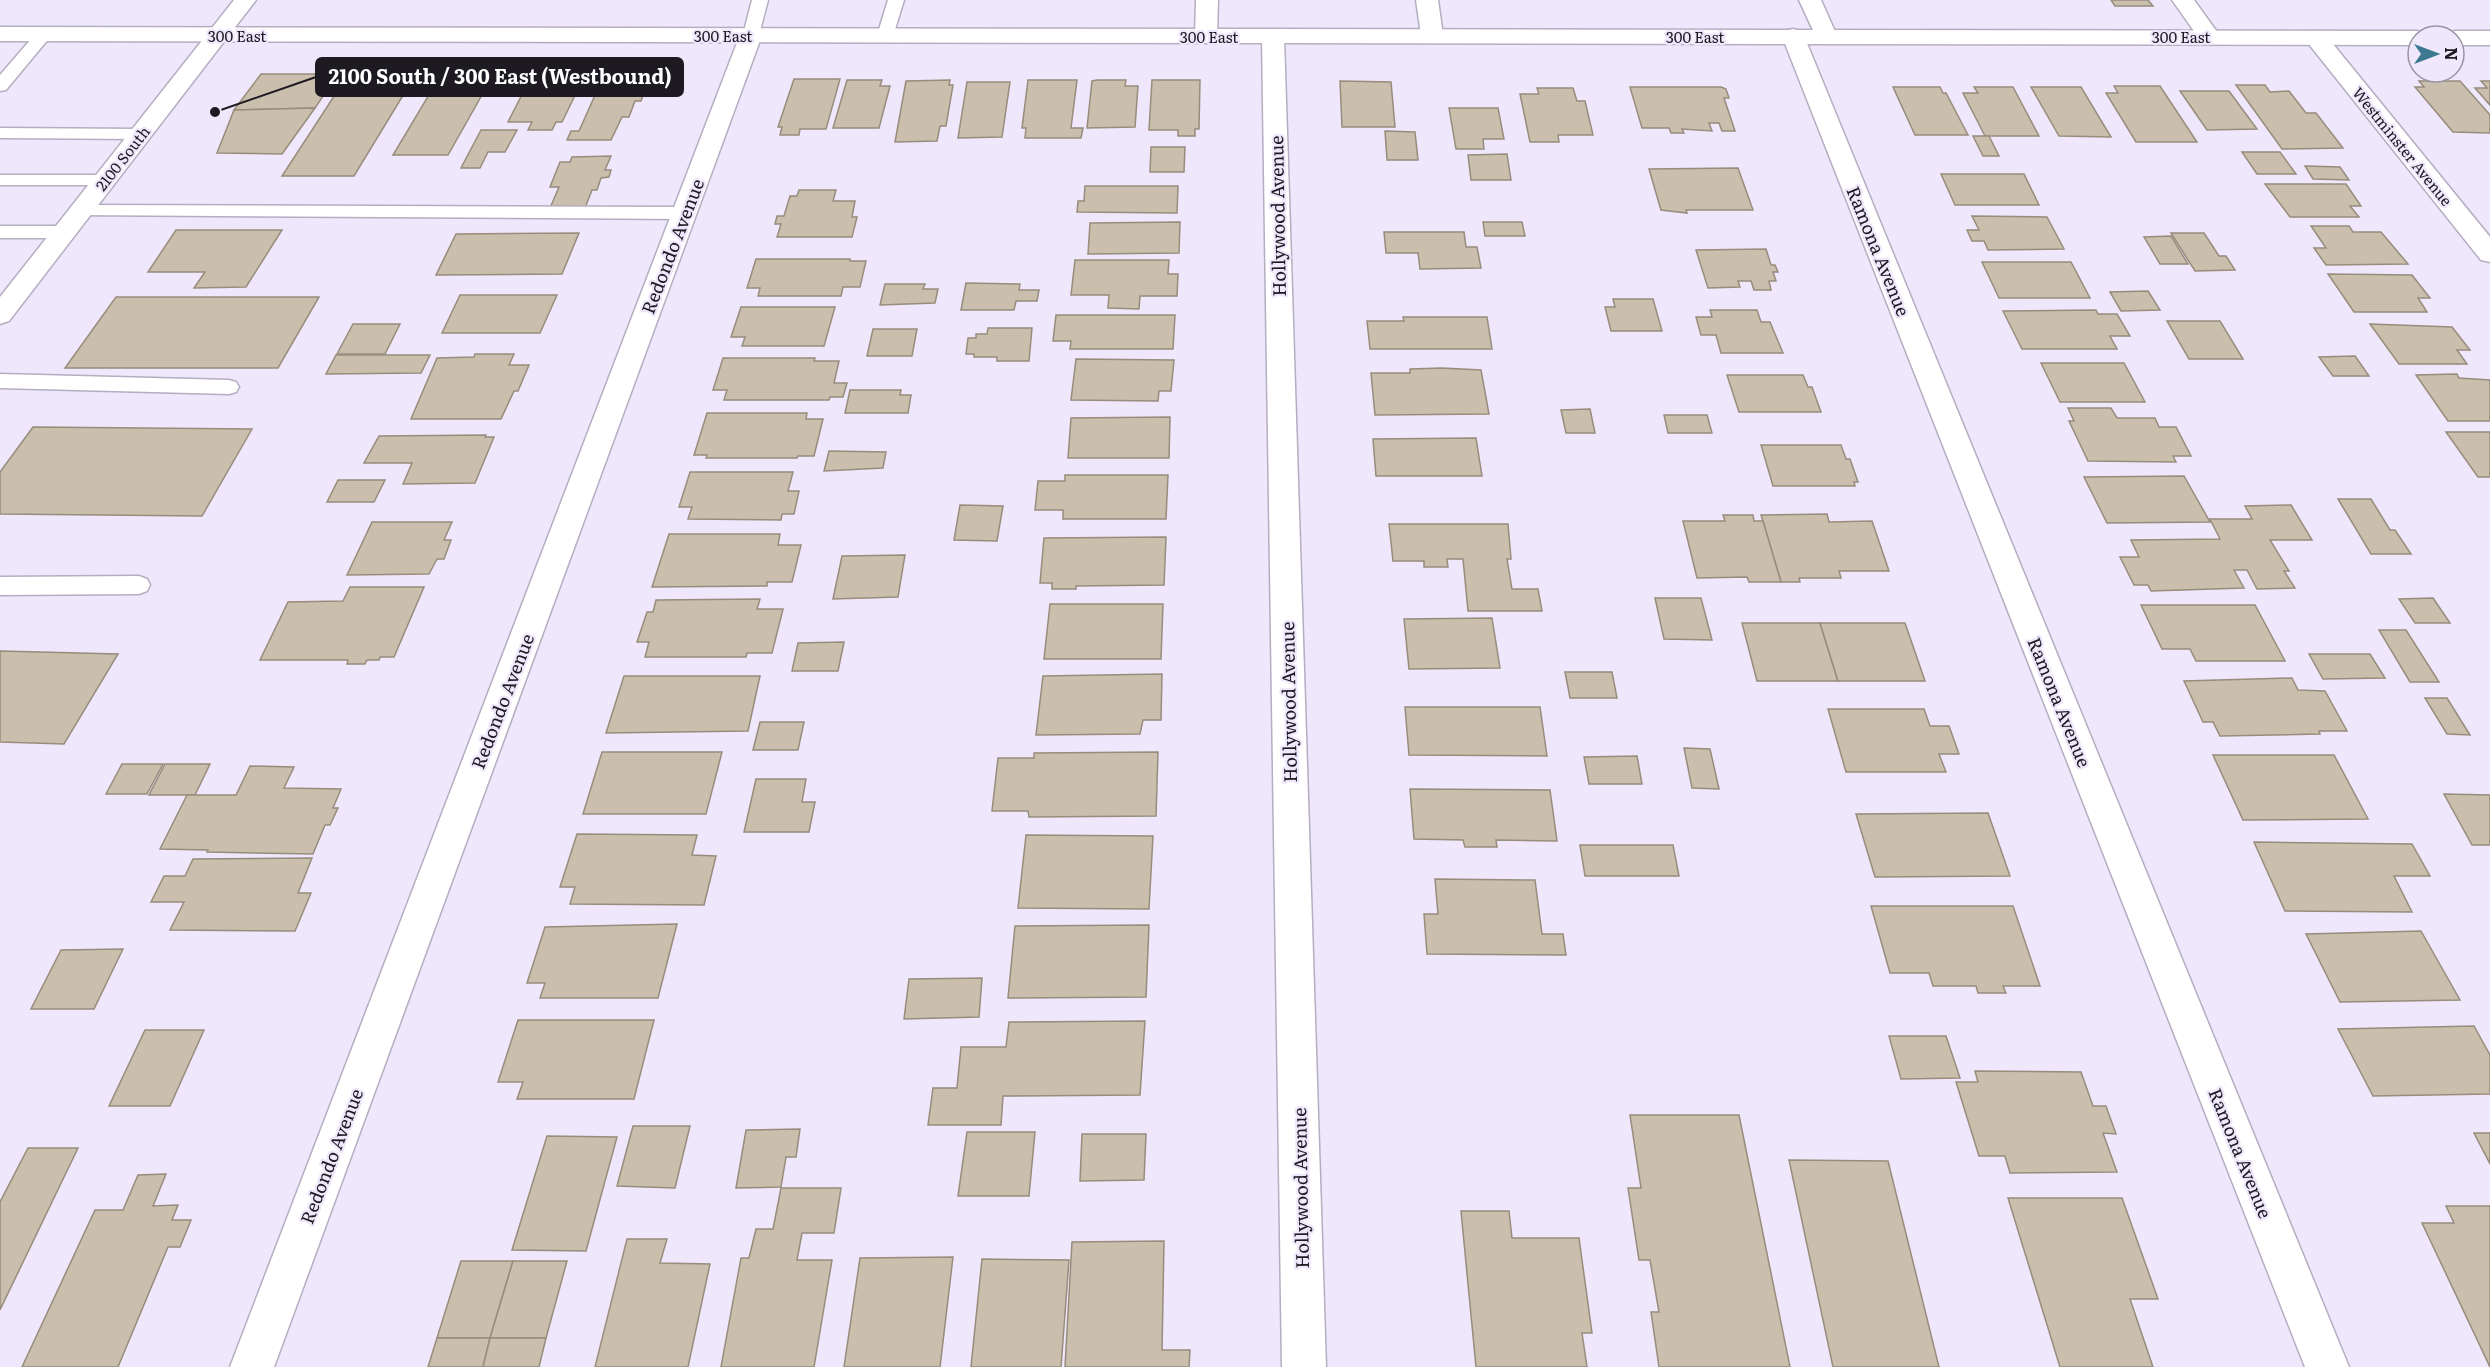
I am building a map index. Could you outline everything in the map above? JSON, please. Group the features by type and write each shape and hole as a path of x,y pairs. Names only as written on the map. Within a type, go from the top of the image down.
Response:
{"street":[{"name":"2100 South","path":"0,315 245,0"},
{"path":"1206,36 1207,0"},
{"path":"1427,0 1432,35"},
{"path":"1810,0 1826,36"},
{"path":"2183,0 2209,36"},
{"name":"300 East","path":"0,34 2406,38"},
{"name":"Redondo Avenue","path":"252,1367 751,35"},
{"name":"Ramona Avenue","path":"1793,36 2327,1367"},
{"name":"Hollywood Avenue","path":"1273,37 1304,1367"},
{"name":"Westminster Avenue","path":"2316,38 2490,254"},
{"path":"2466,38 2490,38"}],"lane":[{"path":"751,35 760,0"},
{"path":"885,36 896,0"},
{"path":"0,86 44,34"},
{"path":"0,133 141,134"},
{"path":"0,180 105,180"},
{"path":"81,211 685,213"},
{"path":"0,232 65,232"},
{"path":"0,381 229,387"},
{"path":"0,586 139,585"}],"building":[{"path":"2111,0 2148,0 2153,6 2115,6"},
{"path":"261,74 338,74 315,108 234,110"},
{"path":"545,75 585,75 562,122 556,122 552,130 528,130 532,122 508,122 529,81 542,81"},
{"path":"439,78 491,79 448,155 393,155"},
{"path":"794,79 840,79 826,129 800,129 799,135 780,135 782,127 778,127"},
{"path":"847,80 882,80 880,86 890,86 879,128 833,128"},
{"path":"950,80 949,85 953,85 946,126 940,126 937,141 895,142 906,81"},
{"path":"1028,80 1077,80 1071,128 1083,128 1081,138 1025,138 1026,128 1022,128"},
{"path":"1126,80 1125,86 1138,86 1135,127 1087,128 1092,81"},
{"path":"1152,80 1200,80 1199,129 1195,129 1195,136 1178,136 1178,130 1149,130"},
{"path":"1340,81 1391,82 1395,127 1342,127"},
{"path":"2481,81 2490,81 2490,105 2475,88 2487,88"},
{"path":"642,82 638,93 644,93 641,101 635,101 629,117 622,117 611,140 567,140 571,131 579,131 596,93 582,93 585,84"},
{"path":"967,82 1010,82 1002,137 958,138"},
{"path":"342,84 410,84 354,176 282,176"},
{"path":"2422,84 2463,84 2490,115 2490,133 2453,132 2415,87 2424,87"},
{"path":"2236,85 2265,85 2270,92 2289,91 2306,113 2316,113 2343,148 2282,149"},
{"path":"2114,86 2160,86 2197,142 2136,142 2106,93 2118,93"},
{"path":"1630,87 1721,87 1726,89 1729,98 1724,98 1735,131 1722,131 1719,123 1709,123 1712,131 1682,129 1684,133 1671,133 1669,128 1642,128"},
{"path":"1893,87 1940,87 1943,93 1946,93 1968,135 1915,135"},
{"path":"1974,87 2013,87 2039,136 1985,136 1963,93 1978,93"},
{"path":"2031,87 2081,87 2111,137 2059,136"},
{"path":"1537,88 1573,88 1577,101 1585,101 1593,135 1558,135 1559,142 1530,142 1520,94 1539,94"},
{"path":"2180,91 2229,91 2257,129 2207,130"},
{"path":"315,108 282,154 217,153 234,110"},
{"path":"1449,108 1498,108 1504,139 1483,139 1484,149 1456,149"},
{"path":"481,130 517,130 505,152 488,152 480,168 461,168"},
{"path":"1385,131 1415,132 1418,160 1387,160"},
{"path":"1973,136 1989,136 1999,156 1983,156"},
{"path":"1151,147 1185,147 1184,172 1150,172"},
{"path":"2242,152 2280,152 2296,174 2257,174"},
{"path":"1507,154 1511,180 1471,180 1468,155"},
{"path":"611,156 605,170 611,170 609,177 601,178 597,190 592,190 585,208 550,208 559,187 550,187 560,162 570,162 572,157"},
{"path":"2305,166 2340,167 2349,180 2313,179"},
{"path":"1738,168 1753,210 1686,210 1687,213 1661,210 1649,169"},
{"path":"1941,174 2024,174 2039,205 1955,205"},
{"path":"2265,184 2346,184 2361,206 2350,206 2359,217 2290,217"},
{"path":"1085,186 1178,186 1177,213 1077,212 1078,201 1084,201"},
{"path":"799,190 836,190 833,201 855,201 852,217 857,217 852,237 777,237 781,224 775,224 777,216 784,216 790,196 797,196"},
{"path":"1972,216 2047,217 2064,249 1988,250 1984,241 1972,241 1967,230 1979,230"},
{"path":"1180,222 1179,253 1088,254 1090,223"},
{"path":"1483,222 1522,222 1525,236 1485,236"},
{"path":"2311,226 2349,226 2353,232 2381,232 2408,264 2326,265 2314,248 2326,248"},
{"path":"176,230 282,230 246,287 194,288 205,272 148,272"},
{"path":"1384,232 1464,232 1466,247 1477,247 1481,268 1420,269 1418,253 1386,253"},
{"path":"579,233 562,274 436,275 456,234"},
{"path":"2171,233 2204,233 2219,256 2226,256 2235,270 2195,271"},
{"path":"2171,236 2188,264 2160,264 2144,237"},
{"path":"1766,249 1771,265 1775,265 1778,272 1773,272 1776,281 1769,281 1771,290 1754,290 1751,281 1738,281 1740,287 1708,288 1696,250"},
{"path":"756,259 866,261 860,287 843,287 841,296 758,296 760,288 747,288"},
{"path":"1075,260 1169,260 1168,274 1178,274 1177,296 1140,296 1139,309 1108,308 1109,295 1071,295"},
{"path":"1982,262 2071,262 2090,298 1999,298"},
{"path":"2328,274 2412,275 2430,298 2418,298 2427,312 2354,312"},
{"path":"966,283 1020,284 1019,290 1039,290 1037,301 1016,301 1014,310 961,310"},
{"path":"885,284 925,284 923,289 938,289 935,303 880,305"},
{"path":"2148,291 2160,310 2121,311 2110,292"},
{"path":"460,295 557,295 540,333 442,333"},
{"path":"116,297 319,297 278,368 65,368"},
{"path":"1613,299 1653,299 1662,331 1611,331 1605,307 1615,307"},
{"path":"741,307 835,307 824,346 742,346 745,337 731,337"},
{"path":"1710,310 1757,310 1761,322 1770,322 1783,353 1721,353 1716,335 1701,335 1696,317 1712,317"},
{"path":"2096,310 2098,314 2117,314 2130,336 2110,336 2117,349 2022,349 2003,311"},
{"path":"1056,315 1175,315 1173,349 1070,349 1071,341 1053,341"},
{"path":"1403,317 1487,317 1492,349 1370,349 1367,321 1404,321"},
{"path":"2167,321 2220,321 2243,359 2189,359"},
{"path":"353,324 400,324 385,354 337,354"},
{"path":"2370,324 2452,327 2470,350 2457,350 2467,364 2399,364"},
{"path":"988,328 1032,328 1029,361 997,361 997,357 974,357 974,354 966,354 968,338 976,338 976,334 987,334"},
{"path":"873,329 917,329 912,356 867,356"},
{"path":"475,354 514,354 509,365 529,365 518,391 514,391 501,419 411,419 437,358 474,357"},
{"path":"336,355 430,355 421,373 326,374"},
{"path":"2355,356 2369,376 2333,376 2319,357"},
{"path":"723,358 815,358 814,361 839,361 834,383 847,383 843,397 830,397 829,400 724,400 727,390 713,390"},
{"path":"1076,359 1174,360 1171,391 1159,391 1158,401 1071,400"},
{"path":"2041,363 2124,363 2145,402 2060,402"},
{"path":"1410,369 1481,370 1489,414 1375,415 1371,373 1410,373"},
{"path":"2457,374 2459,378 2490,380 2490,421 2448,421 2416,375"},
{"path":"1727,375 1803,375 1808,387 1812,387 1821,412 1739,412"},
{"path":"850,390 901,390 900,395 911,395 908,413 845,413"},
{"path":"2068,408 2111,408 2117,418 2155,418 2159,427 2176,427 2191,456 2173,456 2176,462 2088,461 2069,421 2074,421"},
{"path":"1590,409 1595,433 1566,433 1561,410"},
{"path":"707,413 807,413 806,419 823,419 814,456 706,458 707,455 694,455"},
{"path":"1664,415 1707,415 1712,433 1668,433"},
{"path":"1170,417 1169,458 1068,458 1071,418"},
{"path":"33,427 252,429 202,516 0,514 0,472"},
{"path":"2446,432 2490,432 2490,477 2478,477"},
{"path":"486,435 485,437 494,437 475,483 403,484 412,463 364,463 379,436"},
{"path":"1476,438 1482,476 1376,476 1373,439"},
{"path":"1761,445 1841,445 1846,459 1850,459 1858,482 1854,482 1855,486 1773,486"},
{"path":"829,451 886,452 883,468 824,471"},
{"path":"690,472 793,472 788,491 799,491 794,514 782,514 781,520 688,519 692,507 679,507"},
{"path":"1065,475 1168,475 1166,519 1063,519 1063,510 1035,510 1038,481 1065,481"},
{"path":"2184,476 2210,522 2107,523 2084,477"},
{"path":"338,480 385,480 374,502 327,502"},
{"path":"2338,499 2371,499 2390,530 2395,530 2411,554 2371,554"},
{"path":"960,505 1003,506 997,541 954,540"},
{"path":"2291,505 2312,540 2270,540 2289,571 2284,571 2295,588 2257,589 2247,570 2234,570 2244,588 2151,591 2148,585 2134,585 2120,557 2139,557 2131,540 2220,539 2210,519 2252,519 2245,506"},
{"path":"1827,514 1829,522 1872,521 1889,571 1839,571 1841,578 1799,578 1800,582 1781,582 1761,515"},
{"path":"1723,515 1753,515 1754,521 1763,521 1781,582 1749,582 1747,577 1697,578 1683,521 1725,521"},
{"path":"372,522 452,522 444,540 451,540 444,559 437,559 429,574 347,575"},
{"path":"1389,524 1508,524 1511,559 1507,559 1512,589 1538,589 1542,611 1468,611 1463,559 1447,559 1448,567 1424,567 1424,561 1393,561"},
{"path":"669,534 780,534 778,545 801,545 792,582 767,582 767,586 652,587"},
{"path":"1166,537 1164,585 1076,586 1076,589 1052,589 1052,583 1040,583 1044,538"},
{"path":"905,555 898,597 833,599 842,556"},
{"path":"350,587 424,587 394,657 367,660 365,664 347,664 348,660 260,660 288,602 343,601"},
{"path":"1655,598 1701,598 1712,640 1664,639"},
{"path":"2433,598 2450,623 2415,623 2399,599"},
{"path":"760,599 757,609 783,609 772,653 747,653 746,657 645,657 649,642 637,642 647,612 653,612 656,600"},
{"path":"1050,604 1163,604 1161,659 1044,659"},
{"path":"2141,605 2255,605 2285,661 2196,661 2190,649 2162,649"},
{"path":"1492,618 1500,668 1409,669 1404,619"},
{"path":"1742,623 1820,623 1838,681 1757,681"},
{"path":"1820,623 1905,623 1925,681 1838,681"},
{"path":"2379,630 2406,630 2439,682 2410,682"},
{"path":"844,642 838,671 792,671 798,643"},
{"path":"0,651 118,654 64,744 0,742"},
{"path":"2309,654 2370,654 2385,678 2323,679"},
{"path":"1565,672 1612,672 1617,698 1570,698"},
{"path":"1162,674 1161,720 1143,720 1140,734 1036,735 1043,676"},
{"path":"624,676 760,676 748,731 606,733"},
{"path":"2292,678 2298,690 2325,691 2347,731 2319,731 2320,734 2220,736 2213,722 2203,722 2184,681"},
{"path":"2425,698 2447,698 2470,735 2447,734"},
{"path":"1405,707 1540,707 1547,756 1409,755"},
{"path":"1828,709 1924,709 1930,726 1949,726 1959,754 1939,754 1946,772 1846,772"},
{"path":"760,722 804,722 798,750 753,750"},
{"path":"1684,748 1710,749 1719,789 1692,788"},
{"path":"602,752 722,752 706,814 583,814"},
{"path":"1158,752 1156,816 1029,817 1028,811 992,811 998,758 1034,758 1034,753"},
{"path":"2213,755 2334,755 2368,819 2243,820"},
{"path":"1637,756 1642,784 1589,784 1584,757"},
{"path":"122,764 163,764 147,794 106,794"},
{"path":"165,764 210,764 195,795 149,795"},
{"path":"250,766 294,767 284,788 341,789 333,808 338,808 330,825 325,825 313,854 160,849 187,795 236,795"},
{"path":"756,779 806,779 802,802 815,802 809,832 744,832"},
{"path":"1410,789 1550,790 1557,841 1496,840 1497,847 1465,847 1463,840 1414,839"},
{"path":"2444,794 2490,795 2490,845 2472,845"},
{"path":"1988,813 2010,876 1875,877 1856,814"},
{"path":"577,834 697,835 692,855 716,856 704,905 570,904 575,887 560,887"},
{"path":"1026,835 1153,836 1149,909 1018,908"},
{"path":"2254,842 2412,844 2430,876 2394,876 2412,912 2285,911"},
{"path":"1580,845 1673,845 1679,876 1585,876"},
{"path":"312,858 298,893 311,893 295,931 170,930 184,902 151,902 164,876 185,876 193,859"},
{"path":"1435,879 1535,880 1542,934 1563,934 1566,955 1427,954 1424,914 1438,914"},
{"path":"1871,906 2013,906 2040,986 2003,986 2006,993 1978,993 1976,986 1933,986 1929,973 1890,973"},
{"path":"677,924 658,998 540,998 545,983 527,983 545,927"},
{"path":"1149,925 1146,997 1008,998 1015,926"},
{"path":"2421,931 2460,1000 2340,1002 2306,934"},
{"path":"123,949 94,1009 31,1009 61,950"},
{"path":"982,978 979,1017 904,1019 909,979"},
{"path":"518,1020 654,1020 634,1099 517,1099 523,1082 498,1082"},
{"path":"1145,1021 1140,1095 1003,1096 1001,1125 928,1125 933,1088 957,1088 961,1047 1006,1047 1009,1022"},
{"path":"2474,1026 2490,1055 2490,1094 2373,1096 2338,1029"},
{"path":"145,1030 204,1030 170,1106 109,1106"},
{"path":"1889,1036 1946,1036 1960,1078 1901,1079"},
{"path":"1975,1071 2081,1072 2093,1106 2106,1106 2116,1134 2103,1133 2117,1172 2010,1173 2005,1156 1979,1156 1956,1082 1978,1082"},
{"path":"1630,1115 1739,1115 1790,1367 1659,1367 1651,1312 1659,1312 1650,1260 1639,1260 1628,1188 1641,1188"},
{"path":"633,1126 690,1126 675,1188 617,1186"},
{"path":"800,1129 796,1157 786,1157 781,1187 736,1188 746,1130"},
{"path":"967,1132 1035,1132 1029,1196 958,1196"},
{"path":"2474,1133 2490,1133 2490,1164"},
{"path":"1082,1134 1146,1134 1144,1180 1080,1181"},
{"path":"547,1136 617,1137 586,1251 512,1250"},
{"path":"28,1148 78,1148 0,1310 0,1202"},
{"path":"1789,1160 1888,1161 1939,1367 1833,1367"},
{"path":"166,1174 153,1206 178,1205 172,1220 191,1220 180,1247 168,1247 118,1367 22,1367 95,1210 123,1210 138,1175"},
{"path":"781,1188 841,1188 834,1233 802,1233 797,1260 832,1260 814,1367 721,1367 741,1258 749,1258 756,1229 773,1229"},
{"path":"2008,1198 2122,1198 2158,1299 2130,1299 2153,1367 2060,1367"},
{"path":"2446,1206 2490,1206 2490,1367 2422,1223 2454,1223"},
{"path":"1461,1211 1509,1211 1512,1238 1579,1238 1592,1333 1582,1333 1587,1367 1476,1367"},
{"path":"627,1239 667,1239 660,1263 710,1264 688,1367 595,1367"},
{"path":"1164,1241 1162,1350 1190,1350 1189,1367 1065,1367 1072,1242"},
{"path":"953,1257 940,1367 844,1367 860,1258"},
{"path":"982,1259 1069,1260 1061,1367 971,1367"},
{"path":"461,1261 513,1261 490,1338 437,1338"},
{"path":"513,1261 567,1261 546,1338 490,1338"},
{"path":"437,1338 490,1338 483,1367 428,1367"},
{"path":"490,1338 546,1338 539,1367 483,1367"}],"place":[{"name":"2100 South / 300 East (Westbound)","path":"215,112"}]}
